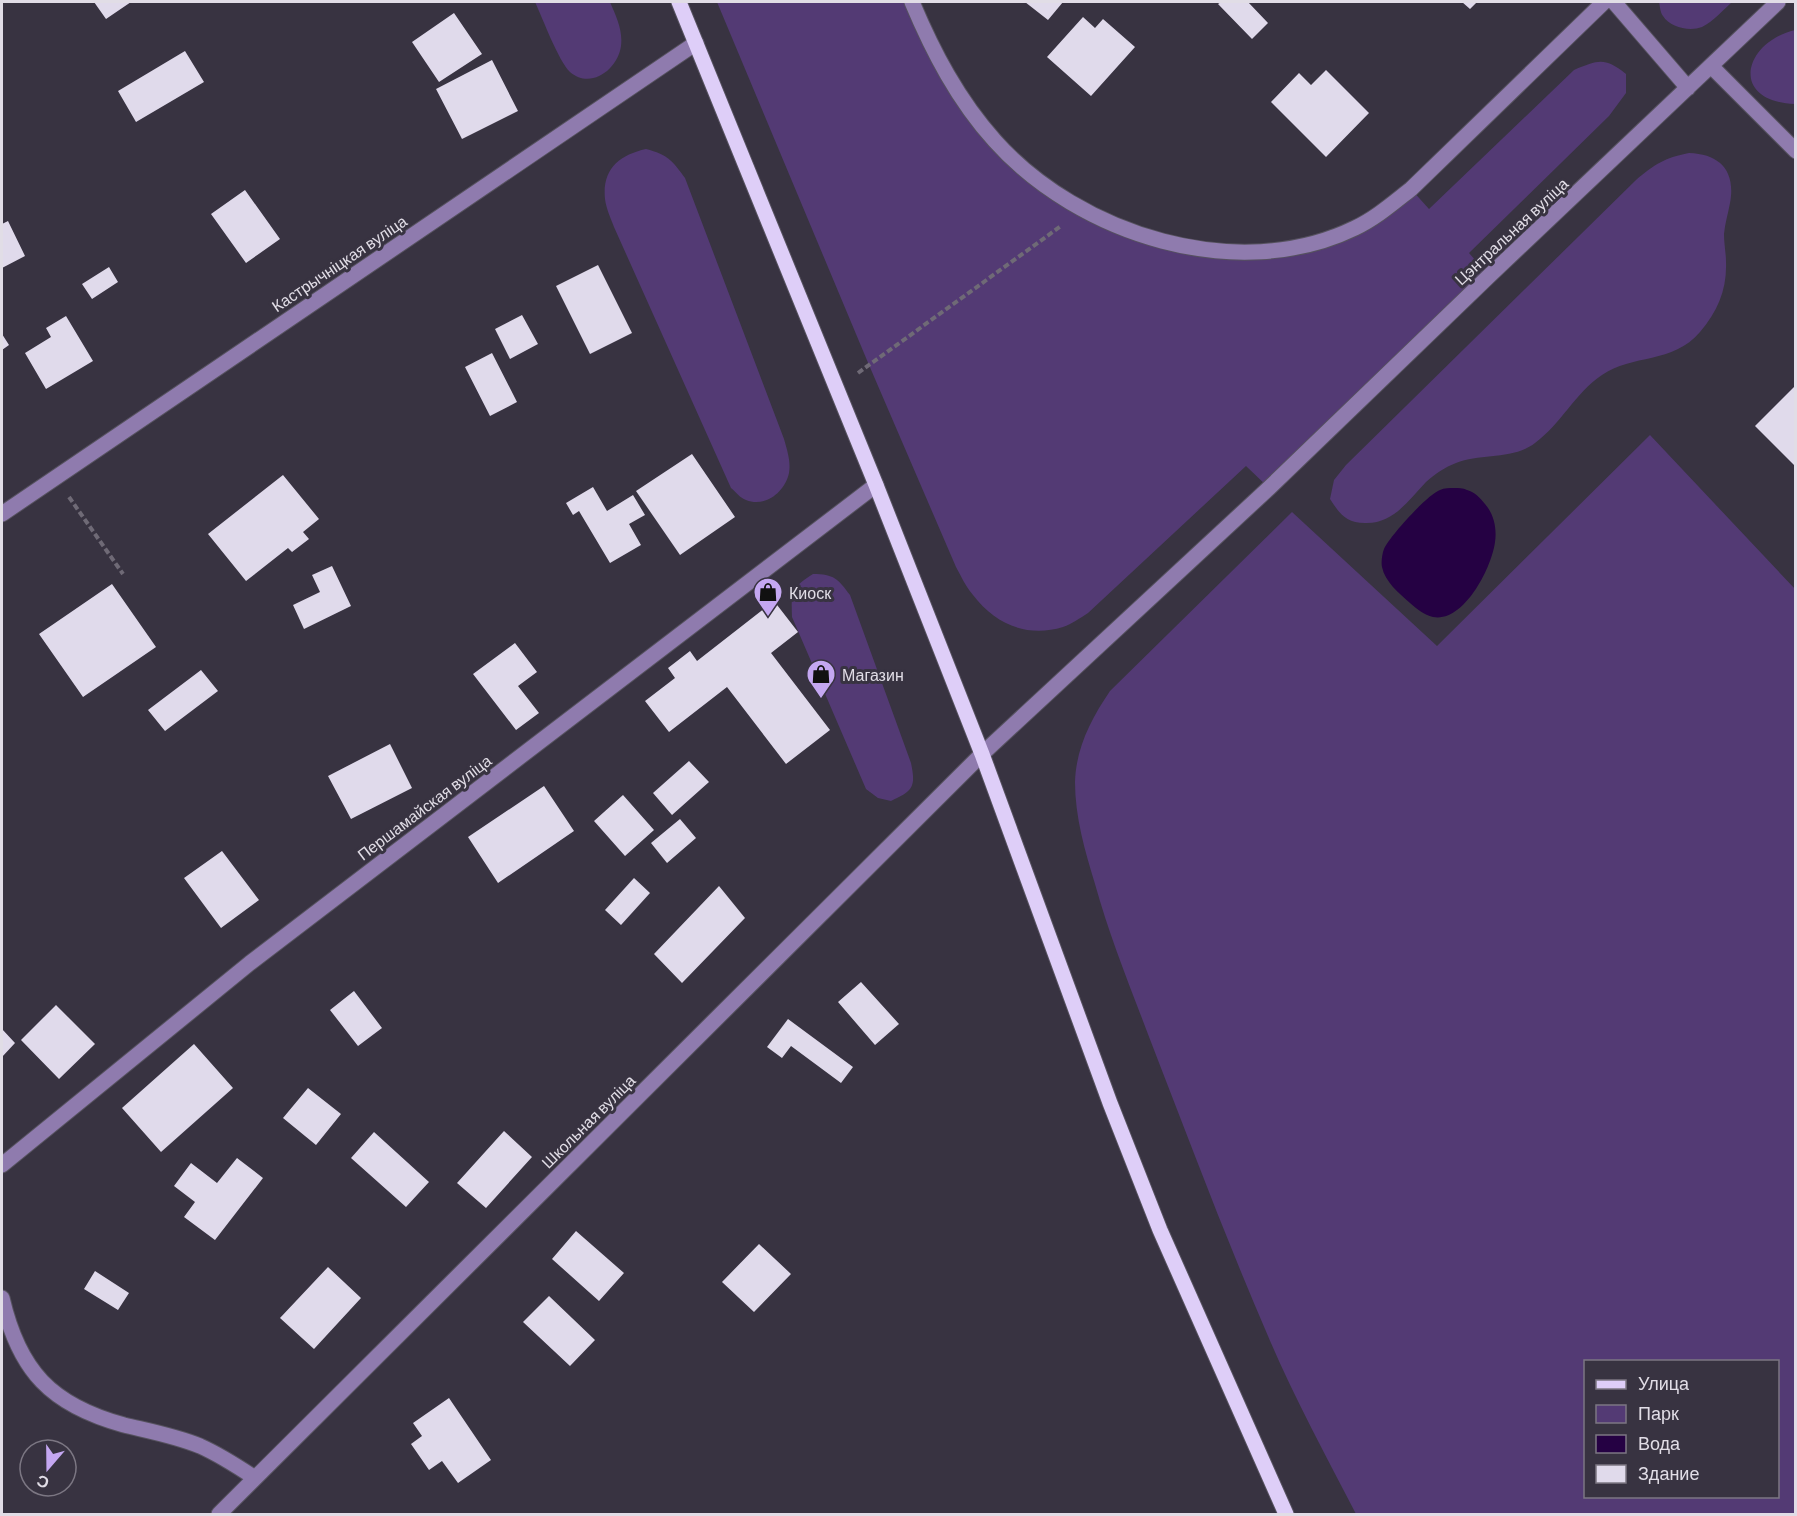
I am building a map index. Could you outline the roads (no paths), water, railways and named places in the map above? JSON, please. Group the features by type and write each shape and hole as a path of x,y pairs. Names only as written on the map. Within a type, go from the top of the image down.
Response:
{"main road":[{"path":"679,2 876,485 982,754 1110,1103 1160,1230 1286,1515"}],"street":[{"path":"912,2 944,70 968,108 1022,169 1051,191 1083,210 1118,226 1153,238 1186,247 1256,252 1323,240 1355,228 1385,210 1411,189 1604,2"},
{"path":"1614,2 1688,88"},
{"name":"Цэнтральная вуліца","path":"982,754 1269,488 1778,2"},
{"name":"Кастрычніцкая вуліца","path":"2,514 696,43"},
{"path":"1711,66 1796,151"},
{"name":"Першамайская вуліца","path":"2,1165 250,963 876,485"},
{"name":"Школьная вуліца","path":"219,1515 982,754"},
{"path":"2,1298 8,1325 25,1362 52,1392 85,1412 198,1445 228,1459 255,1478"}],"water":[{"path":"1445,488 1472,492 1488,508 1494,522 1495,542 1493,553 1482,578 1465,602 1444,617 1433,617 1418,610 1393,587 1386,578 1382,556 1393,535 1418,507 1434,493"}],"place":[{"name":"Киоск","path":"768,618"},
{"name":"Магазин","path":"821,700"}]}
